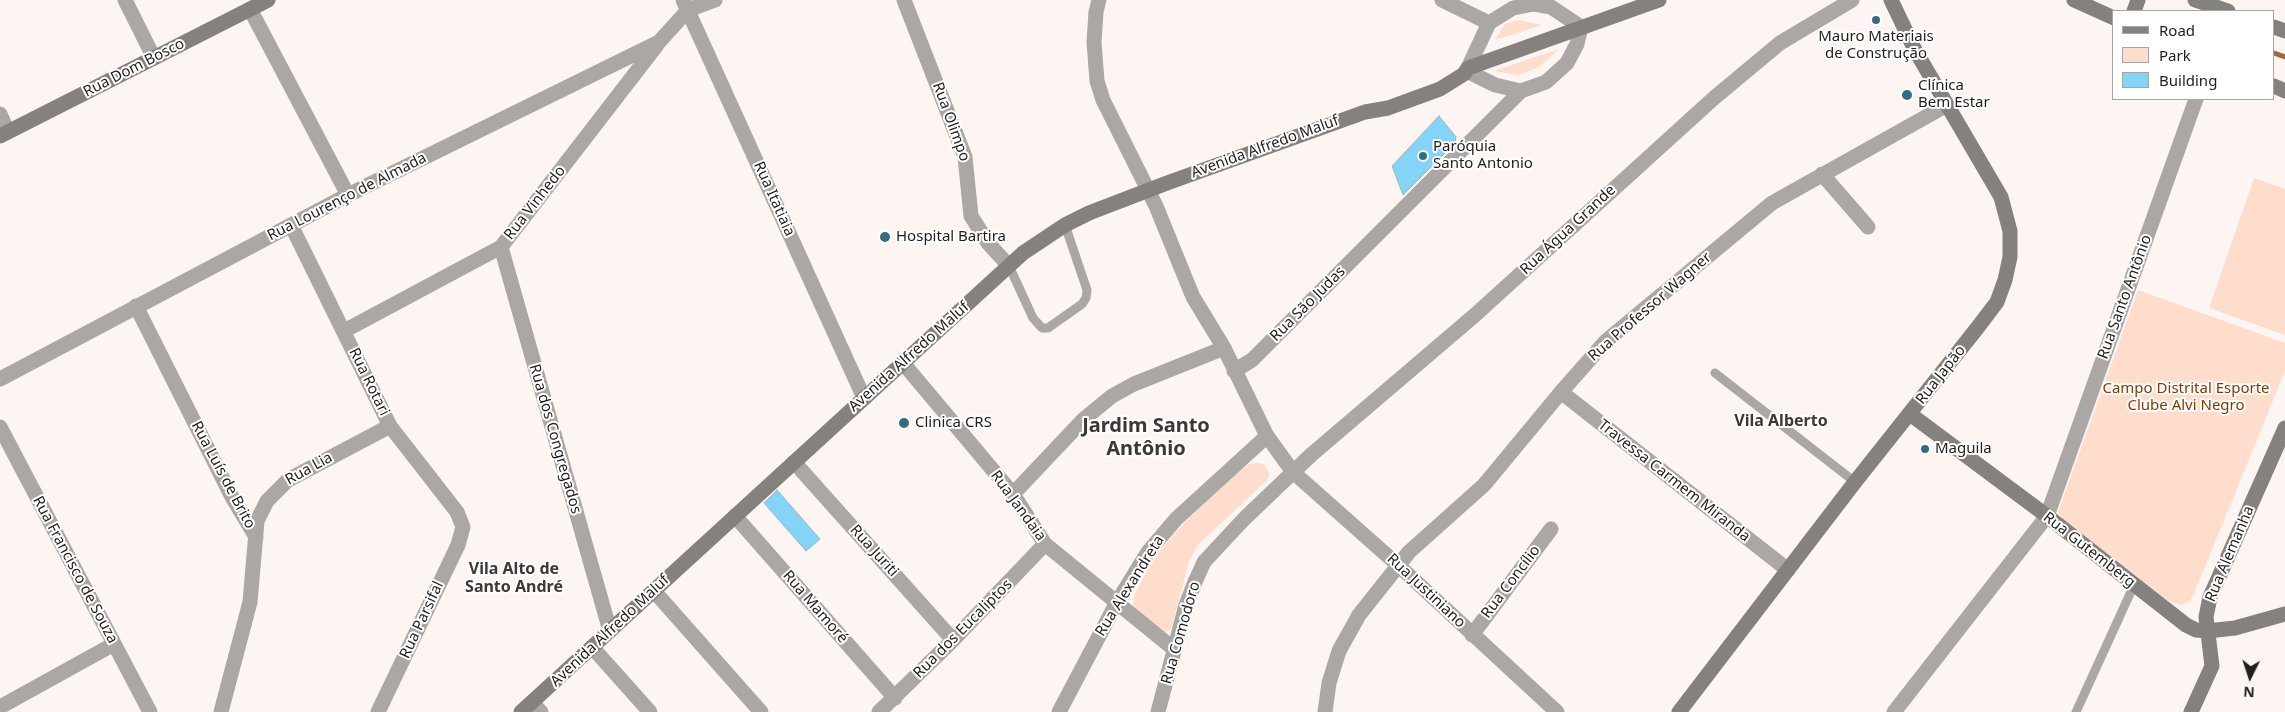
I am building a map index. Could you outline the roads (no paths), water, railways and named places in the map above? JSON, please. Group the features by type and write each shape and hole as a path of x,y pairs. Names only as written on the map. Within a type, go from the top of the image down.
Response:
{"main road":[{"name":"Rua Dom Bosco","path":"4,134 268,0"},
{"name":"Avenida Alfredo Maluf","path":"531,709 592,647 1023,253 1064,225 1148,190 1365,112 1384,99 1466,71 1580,27 1660,0"},
{"name":"Rua Japão","path":"1679,712 1855,482 1997,302 2005,280 2010,256 2010,232 2001,197 1915,50 1891,0"},
{"path":"2074,0 2112,17"},
{"path":"2195,0 2225,10"},
{"name":"Rua Gutemberg","path":"1910,414 2046,516 2186,625 2196,630 2207,631 2234,628 2285,614"},
{"name":"Rua Alemanha","path":"2192,712 2212,666 2206,617 2210,597 2285,428"}],"street":[{"path":"125,0 154,58"},
{"path":"686,5 715,0"},
{"name":"Rua Olimpo","path":"904,0 966,157 971,216 988,243 1009,266"},
{"path":"1099,0 1096,12 1094,42 1097,81 1112,120 1148,190 1193,297 1224,348 1234,371"},
{"path":"1442,0 1489,23"},
{"name":"Rua Água Grande","path":"1293,472 1423,358 1476,315 1714,98 1780,43 1852,0"},
{"path":"1534,4 1551,7 1580,27 1577,44 1567,63 1546,82 1521,91 1495,85 1466,71 1489,23 1513,8 1534,4"},
{"name":"Rua Lourenço de Almada","path":"0,379 348,195 659,42 686,5"},
{"name":"Rua Itatiaia","path":"686,5 864,398"},
{"path":"250,9 348,195"},
{"name":"Rua Vinhedo","path":"344,331 501,247 659,42"},
{"name":"Rua São Judas","path":"1234,371 1252,360 1521,91"},
{"name":"Rua Santo Antônio","path":"1894,712 2046,516 2196,100"},
{"name":"Rua Professor Wagner","path":"1325,712 1329,683 1347,633 1359,614 1409,552 1484,485 1606,341 1749,220 1782,196 1947,105"},
{"path":"0,114 4,134"},
{"path":"1822,174 1868,227"},
{"name":"Rua Rotari","path":"291,225 390,426 457,512 464,527"},
{"name":"Rua dos Congregados","path":"501,247 610,631"},
{"name":"Rua Luís de Brito","path":"136,306 232,497 256,537 250,602 221,712"},
{"path":"1013,494 1084,420 1112,396 1134,384 1224,348"},
{"name":"Rua Jandaia","path":"903,363 1013,494 1045,544 1116,604 1175,650"},
{"name":"Rua Justiniano","path":"1234,371 1267,436 1293,472 1399,566 1557,712"},
{"name":"Travessa Carmem Miranda","path":"1561,392 1788,570"},
{"name":"Rua Lia","path":"256,537 257,522 261,510 278,487 390,426"},
{"name":"Rua Francisco de Souza","path":"0,427 150,712"},
{"name":"Rua Alexandreta","path":"1059,712 1116,604 1148,552 1162,534 1193,503 1267,436"},
{"name":"Rua Juriti","path":"794,462 953,640"},
{"name":"Rua Comodoro","path":"1158,712 1186,605 1204,562 1244,519 1293,472"},
{"name":"Rua Mamoré","path":"735,516 895,698"},
{"name":"Rua Parsifal","path":"378,712 458,545 464,527"},
{"name":"Rua Concílio","path":"1472,635 1551,529"},
{"name":"Rua dos Eucaliptos","path":"879,712 953,640 1045,544"},
{"path":"654,590 761,712"},
{"path":"0,707 114,644"},
{"path":"592,647 650,712"}],"lane":[{"path":"1009,266 1033,318 1042,328 1048,328 1082,304 1086,298 1087,290 1064,225"},
{"path":"1715,373 1855,482"},
{"path":"2076,712 2134,585"}],"waterway":[{"path":"2275,53 2285,57"}],"place":[{"name":"Mauro Materiais de Construção","path":"1876,20"},
{"name":"Clínica Bem Estar","path":"1907,95"},
{"name":"Paróquia Santo Antonio","path":"1423,156"},
{"name":"Hospital Bartira","path":"885,237"},
{"name":"Clinica CRS","path":"904,423"},
{"name":"Maguila","path":"1925,449"}],"district":[{"name":"Vila Alberto","path":"1781,421"},
{"name":"Jardim Santo Antônio","path":"1146,438"},
{"name":"Vila Alto de Santo André","path":"514,578"}],"park label":[{"name":"Campo Distrital Esporte Clube Alvi Negro","path":"2186,398"}]}
